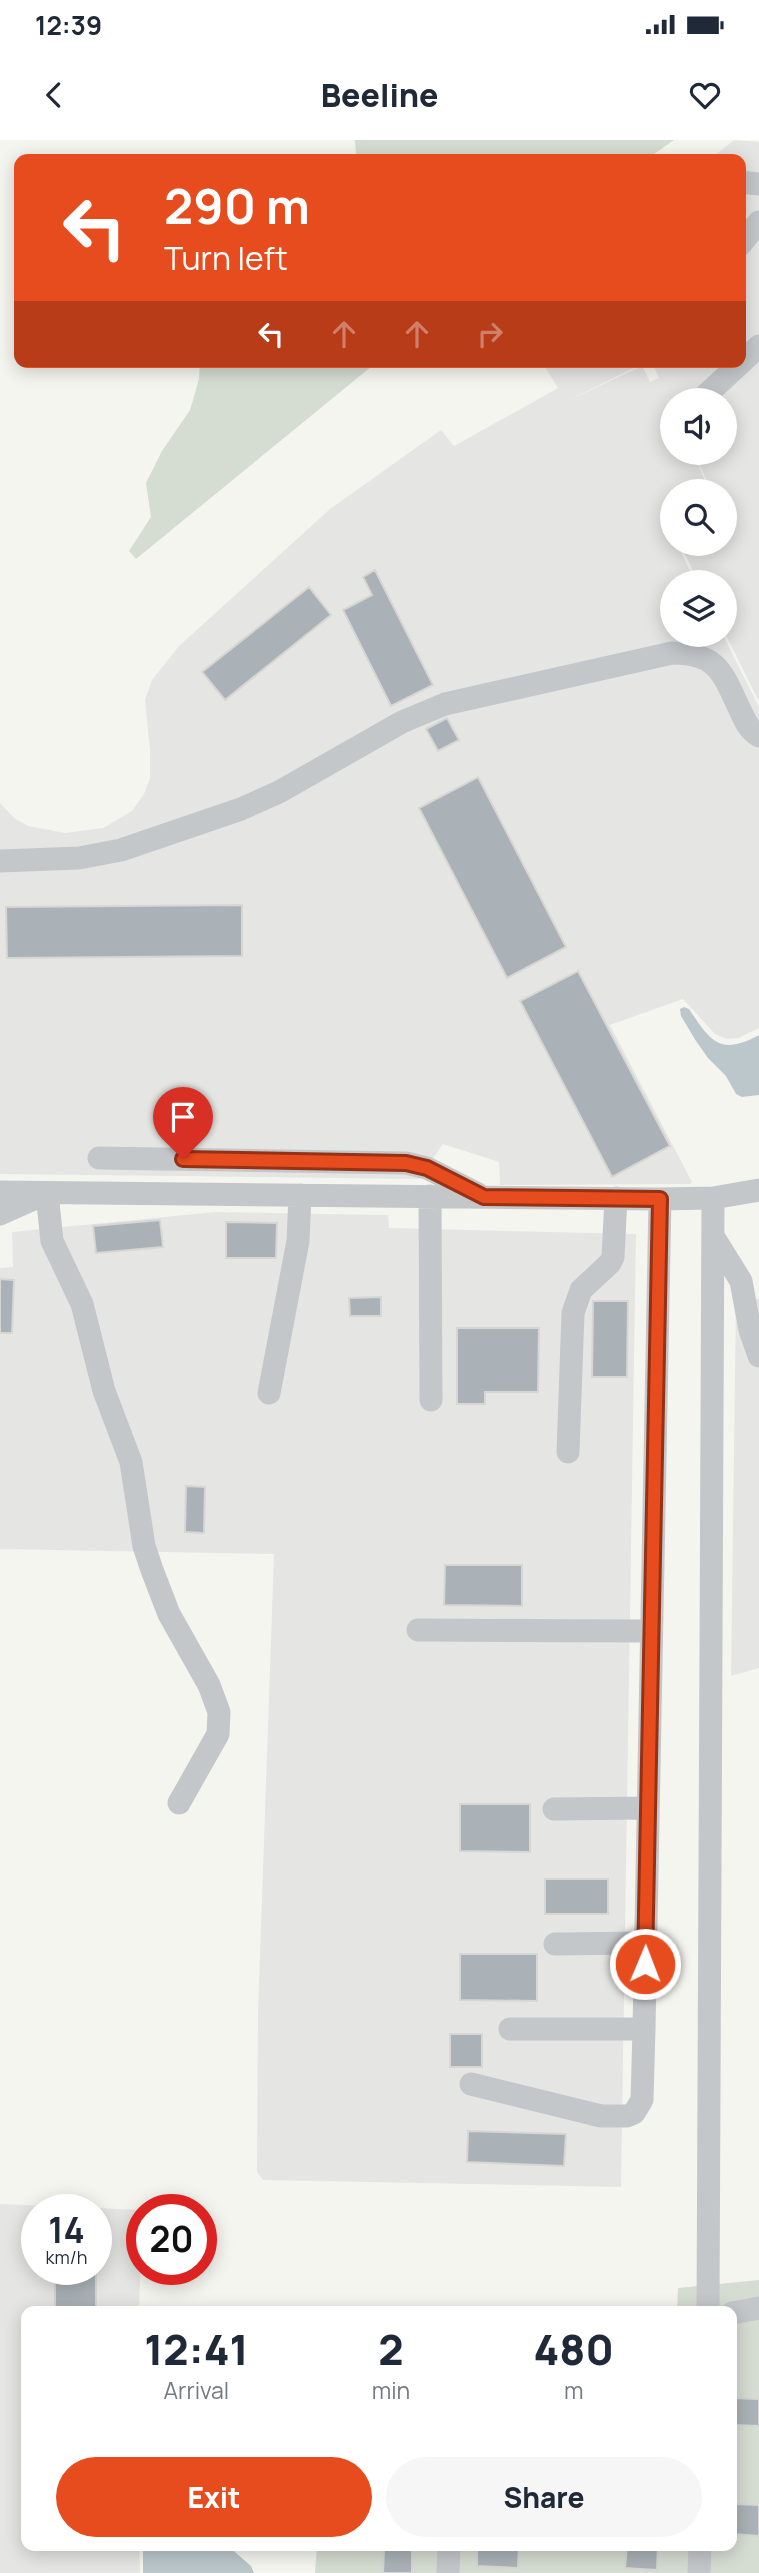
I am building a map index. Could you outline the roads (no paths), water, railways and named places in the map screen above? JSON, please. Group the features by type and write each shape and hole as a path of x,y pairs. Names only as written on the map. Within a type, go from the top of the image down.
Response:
{"street":[{"path":"746,238 759,222"},
{"path":"746,358 759,346"},
{"path":"714,388 735,368"},
{"path":"0,861 79,858 121,850 241,809 279,792 402,722 445,704 672,653 689,653 707,658 720,671 747,724 759,736"},
{"path":"99,1158 406,1163 427,1168 484,1197"},
{"path":"0,1192 660,1199 713,1198 759,1190"},
{"path":"0,1214 47,1194"},
{"path":"47,1194 52,1241 82,1304 104,1391 131,1462 144,1546 169,1614 209,1685 219,1712 218,1734 179,1803"},
{"path":"269,1393 298,1241 300,1195"},
{"path":"430,1196 431,1400"},
{"path":"568,1452 573,1314 582,1290 613,1257 616,1198"},
{"path":"708,2306 713,1198"},
{"path":"471,2084 601,2116 627,2116 634,2113 642,2100 660,1199"},
{"path":"713,1236 741,1282 750,1330 759,1356"},
{"path":"418,1630 652,1631"},
{"path":"554,1809 648,1808"},
{"path":"555,1944 645,1943"},
{"path":"510,2029 644,2029"},
{"path":"737,2312 759,2308"},
{"path":"448,2573 449,2551"},
{"path":"699,2573 700,2551"}]}
